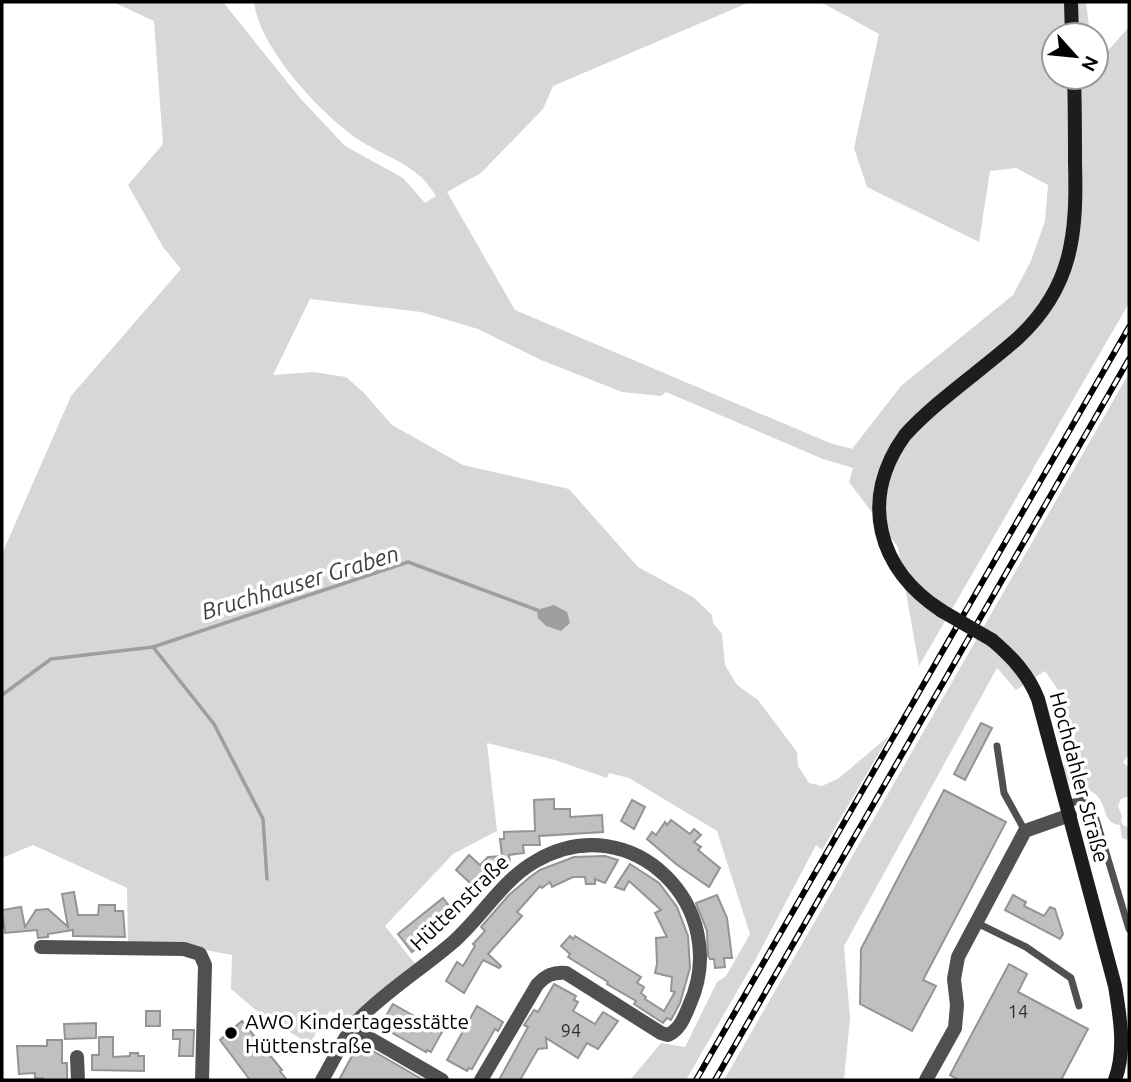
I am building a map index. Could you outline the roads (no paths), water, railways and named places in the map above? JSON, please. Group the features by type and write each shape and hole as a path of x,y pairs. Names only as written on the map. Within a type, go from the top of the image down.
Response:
{"main road":[{"path":"1071,2 1072,21"},
{"name":"Hochdahler Straße","path":"1074,91 1076,213 1068,263 1058,286 1046,305 1018,337 905,435 893,451 881,488 880,519 891,558 900,575 913,590 942,611 992,640 1018,664 1032,683 1115,986 1122,1030 1121,1074"}],"street":[{"path":"926,1080 955,1028 957,1005 954,979 958,957 1025,831 1068,810"},
{"name":"Hüttenstraße","path":"322,1080 352,1028 362,1016 454,941 517,874 536,860 571,847 602,846 634,854 659,868 687,904 699,933 701,971 690,1005 676,1031 668,1035 661,1033 566,973 555,972 545,976 537,985 481,1080"},
{"path":"41,947 184,950 200,954 205,965 202,1080"},
{"path":"352,1028 442,1080"},
{"path":"77,1057 78,1080"}],"lane":[{"path":"997,746 1003,793 1025,831"},
{"path":"1068,810 1083,800 1093,806 1129,929"},
{"path":"976,923 1026,947 1072,978 1079,1006"}],"waterway":[{"name":"Bruchhauser Graben","path":"2,695 51,659 153,647 408,562 537,610"},
{"name":"Bruchhauser Graben","path":"153,647 214,724 263,819 267,879"}],"railway":[{"path":"696,1080 1129,327"},
{"path":"715,1080 1129,359"}],"place":[{"name":"AWO Kindertagesstätte Hüttenstraße","path":"231,1033"}]}
